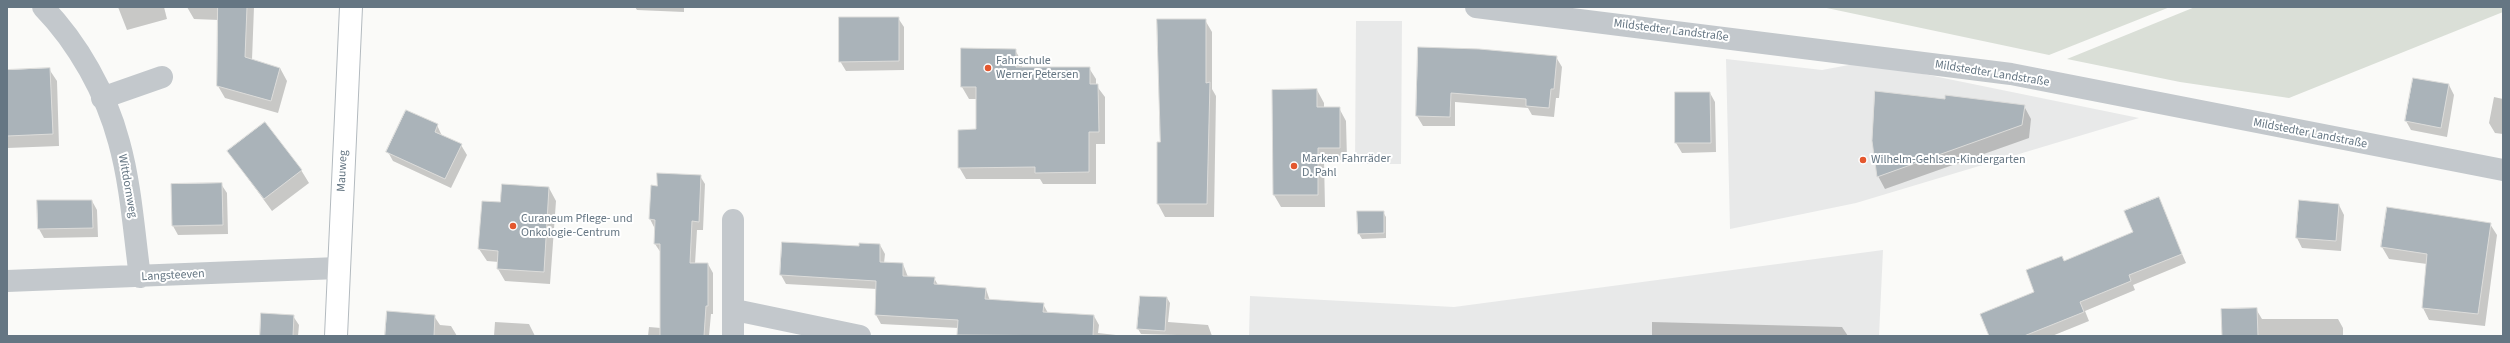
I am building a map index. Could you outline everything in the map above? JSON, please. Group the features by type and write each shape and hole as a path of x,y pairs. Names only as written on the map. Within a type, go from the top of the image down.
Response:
{"street":[{"name":"Wittdornweg","path":"43,7 60,24 84,60 102,98 119,141 140,278"},
{"name":"Mauweg","path":"336,336 338,268 352,7"},
{"name":"Mildstedter Landstraße","path":"1476,7 2011,74 2503,170"},
{"path":"102,98 162,77"},
{"path":"733,336 735,310 734,220"},
{"name":"Langsteeven","path":"7,281 140,278 338,268"},
{"path":"735,310 860,336"}],"shaded area":[{"path":"1822,7 2170,7 2049,55"},
{"path":"2195,7 2503,7 2503,12 2289,98 2180,82 2067,59"},
{"path":"1356,21 1402,21 1401,164 1355,164"},
{"name":"Wilhelm-Gehlsen-Kindergarten","path":"1726,59 1822,70 1865,62 2139,118 1856,203 1730,229"},
{"path":"1883,250 1879,336 1249,336 1250,296 1454,307"}],"building":[{"path":"218,7 247,7 245,57 280,68 271,101 217,86"},
{"path":"839,17 899,17 899,61 839,62"},
{"path":"1157,19 1206,19 1206,83 1210,82 1207,204 1157,204 1157,142 1160,142"},
{"path":"1418,47 1479,49 1557,56 1554,89 1551,89 1549,108 1526,106 1526,99 1451,93 1450,117 1416,116"},
{"path":"961,48 1016,49 1016,67 1090,67 1090,84 1098,84 1099,132 1089,132 1089,172 1035,173 1035,167 958,168 958,130 976,129 976,87 961,87"},
{"path":"50,68 53,134 7,136 7,70"},
{"path":"2413,78 2449,84 2441,128 2405,121"},
{"path":"1317,89 1317,107 1340,107 1340,148 1318,148 1318,195 1273,195 1272,90"},
{"path":"1875,91 1945,99 1945,95 2025,105 2022,125 1877,177 1872,141"},
{"path":"1675,92 1710,92 1711,143 1675,143"},
{"path":"406,110 438,124 435,132 462,144 445,179 386,152"},
{"path":"265,122 302,170 264,199 227,151"},
{"path":"657,173 701,175 699,222 692,221 690,263 708,263 708,306 706,306 704,336 660,336 660,244 654,244 655,220 649,219 651,185 657,186"},
{"path":"222,183 223,225 172,226 171,184"},
{"name":"Curaneum Pflege- und Onkologie-Centrum","path":"502,184 549,187 544,272 497,269 498,251 478,249 482,201 500,202"},
{"path":"2159,197 2182,254 2129,275 2131,281 2080,302 2084,312 2024,336 1989,336 1980,314 2034,292 2026,270 2062,256 2064,261 2133,232 2124,211"},
{"path":"37,200 92,200 93,228 38,229"},
{"path":"2299,200 2339,204 2336,241 2296,238"},
{"path":"2387,207 2491,223 2478,314 2422,308 2427,254 2381,247"},
{"path":"1357,211 1384,211 1384,233 1358,234"},
{"path":"782,242 859,246 859,243 880,244 880,262 903,263 903,276 935,277 934,284 986,288 985,299 1044,303 1043,312 1094,315 1093,336 957,335 958,320 875,315 876,281 780,275"},
{"path":"1140,296 1167,297 1165,331 1137,329"},
{"path":"2257,308 2258,336 2222,336 2221,309"},
{"path":"387,311 435,315 434,336 385,336"},
{"path":"261,313 294,315 293,336 260,336"}],"place":[{"name":"Fahrschule Werner Petersen","path":"988,68"},
{"name":"Wilhelm-Gehlsen-Kindergarten","path":"1863,160"},
{"name":"Marken Fahrräder D. Pahl","path":"1294,166"},
{"name":"Curaneum Pflege- und Onkologie-Centrum","path":"513,226"}]}
